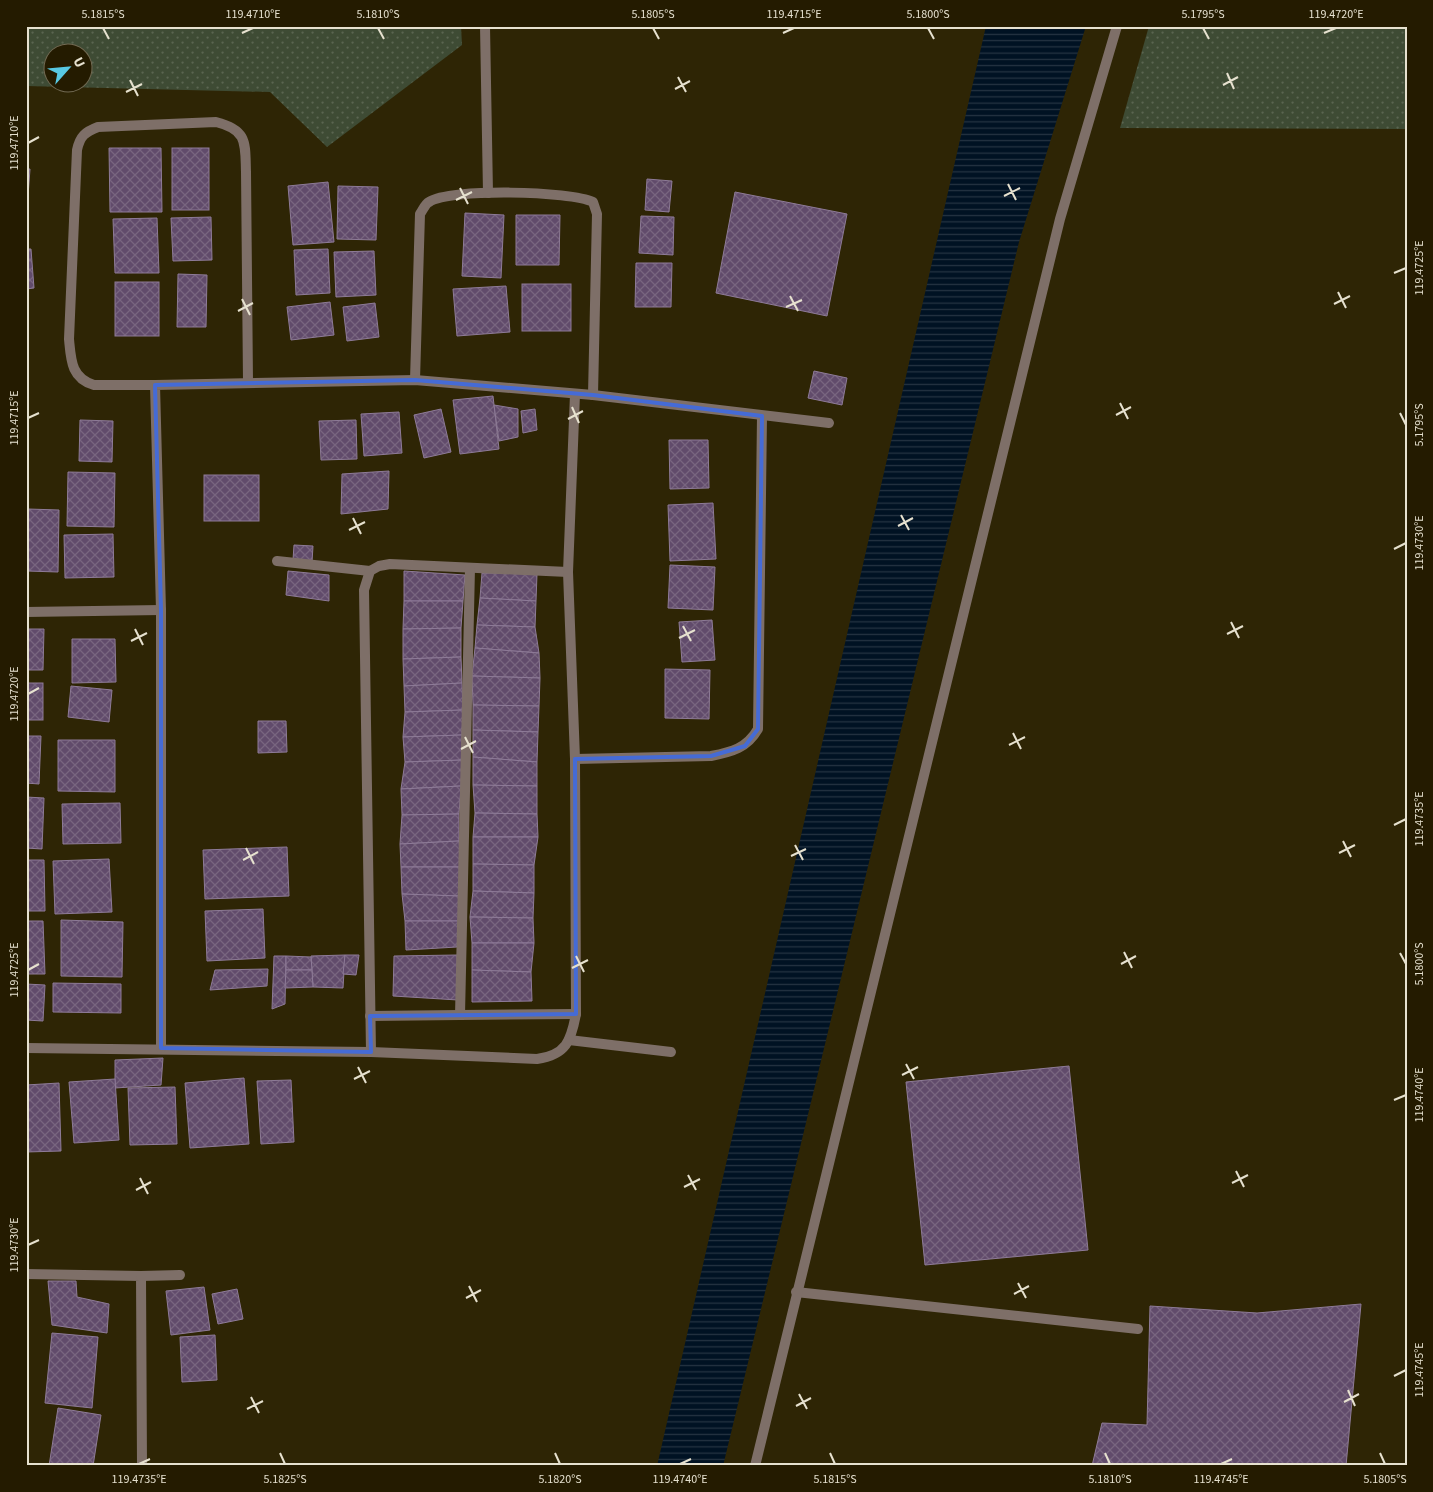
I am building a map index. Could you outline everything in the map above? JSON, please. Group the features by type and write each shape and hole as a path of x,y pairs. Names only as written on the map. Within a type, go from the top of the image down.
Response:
{"street":[{"path":"484,26 488,193"},
{"path":"755,1466 796,1292 1060,219 1117,26"},
{"path":"248,382 246,172 245,145 240,132 231,126 216,122 98,127 88,131 79,138 76,150 69,339 71,362 77,375 86,383 94,385 155,385 415,380 593,395 829,423"},
{"path":"415,380 420,214 428,202 439,198 488,193 574,196 593,202 597,221 593,395"},
{"path":"155,385 161,610 161,1048"},
{"path":"26,1048 161,1048 371,1052 537,1059 553,1057 562,1050 569,1040 576,1014 575,759 568,572 575,394"},
{"path":"575,759 711,756 731,752 745,746 758,729 762,416"},
{"path":"277,561 370,571 379,566 390,564 568,572"},
{"path":"460,1015 470,568"},
{"path":"370,571 364,590 371,1052"},
{"path":"26,612 161,610"},
{"path":"370,1016 576,1014"},
{"path":"569,1040 671,1052"},
{"path":"26,1274 180,1275"},
{"path":"141,1276 142,1466"},
{"path":"796,1292 1138,1329"}],"highlighted area":[{"path":"415,380 593,395 762,416 758,729 745,746 711,756 575,759 576,1014 370,1016 371,1052 161,1048 161,610 155,385"}],"green space":[{"path":"26,26 461,26 462,45 327,147 270,92 92,88 92,42 42,42 42,86 26,86"},
{"path":"1149,26 1407,26 1407,129 1120,128"}],"water":[{"path":"986,26 1086,26 1019,242 723,1466 657,1466"}],"building":[{"path":"109,148 161,148 162,212 110,212"},
{"path":"172,148 209,148 209,210 172,210"},
{"path":"26,169 30,169 26,223"},
{"path":"647,179 672,181 669,212 645,210"},
{"path":"328,182 334,242 293,245 288,186"},
{"path":"338,186 378,187 376,240 337,239"},
{"path":"735,192 847,214 827,316 716,293"},
{"path":"465,213 504,215 501,278 462,276"},
{"path":"516,215 560,215 559,265 516,265"},
{"path":"641,216 674,217 673,255 639,253"},
{"path":"211,217 212,260 173,261 171,218"},
{"path":"157,218 159,273 115,273 113,219"},
{"path":"26,249 31,249 34,288 26,289"},
{"path":"328,249 330,293 296,295 294,250"},
{"path":"374,251 376,295 336,297 334,252"},
{"path":"636,263 672,263 671,307 635,307"},
{"path":"178,274 207,275 206,327 177,327"},
{"path":"115,282 159,282 159,336 115,336"},
{"path":"522,284 571,284 571,331 522,331"},
{"path":"506,286 510,332 457,336 453,289"},
{"path":"26,300 28,300 27,349 26,348"},
{"path":"330,302 334,335 291,340 287,307"},
{"path":"375,303 379,337 347,341 343,307"},
{"path":"814,371 847,378 842,405 808,398"},
{"path":"493,396 499,449 460,454 453,400"},
{"path":"494,405 518,409 518,437 499,441"},
{"path":"441,409 451,452 424,458 414,415"},
{"path":"535,409 537,430 523,433 521,411"},
{"path":"399,412 402,453 364,456 361,414"},
{"path":"80,420 113,421 112,462 79,461"},
{"path":"356,420 357,459 321,460 319,421"},
{"path":"669,440 708,440 709,488 670,489"},
{"path":"389,471 388,509 341,514 342,474"},
{"path":"68,472 115,473 114,527 67,526"},
{"path":"204,475 259,475 259,521 204,521"},
{"path":"713,503 716,559 670,561 668,505"},
{"path":"28,509 59,510 58,572 27,571"},
{"path":"113,534 114,577 65,578 64,535"},
{"path":"294,545 313,546 312,562 293,560"},
{"path":"670,565 715,567 713,610 668,608"},
{"path":"288,571 329,575 329,601 286,595"},
{"path":"404,571 465,575 463,601 404,601"},
{"path":"482,573 537,574 536,601 480,598"},
{"path":"480,598 536,601 535,627 477,625"},
{"path":"404,601 463,601 461,628 403,629"},
{"path":"712,620 715,660 682,662 679,622"},
{"path":"477,625 535,627 539,653 475,648"},
{"path":"461,628 461,657 403,659 403,629"},
{"path":"26,629 44,629 43,670 26,670"},
{"path":"72,639 115,639 116,682 72,683"},
{"path":"475,648 539,653 540,678 472,676"},
{"path":"461,657 462,683 404,686 403,659"},
{"path":"665,669 710,670 709,719 665,718"},
{"path":"472,676 540,678 539,706 473,705"},
{"path":"26,683 43,683 43,720 26,720"},
{"path":"462,683 463,710 405,712 404,686"},
{"path":"71,686 112,690 109,722 68,717"},
{"path":"473,705 539,706 538,732 473,730"},
{"path":"463,710 462,735 403,737 405,712"},
{"path":"258,721 286,721 287,752 258,753"},
{"path":"473,730 538,732 537,762 473,757"},
{"path":"462,735 463,760 405,762 403,737"},
{"path":"26,736 41,736 39,784 26,783"},
{"path":"58,740 115,740 115,792 58,791"},
{"path":"473,757 537,762 537,786 473,785"},
{"path":"463,760 461,786 401,789 405,762"},
{"path":"473,785 537,786 537,814 475,813"},
{"path":"461,786 459,814 402,815 401,789"},
{"path":"26,797 44,798 42,849 26,848"},
{"path":"120,803 121,843 63,844 62,804"},
{"path":"475,813 537,814 538,837 473,837"},
{"path":"459,814 459,841 400,844 402,815"},
{"path":"473,837 538,837 534,865 473,864"},
{"path":"459,841 461,867 401,867 400,844"},
{"path":"287,847 289,896 205,899 203,850"},
{"path":"109,859 112,912 55,914 53,861"},
{"path":"26,860 44,860 45,911 26,911"},
{"path":"473,864 534,865 534,893 473,891"},
{"path":"401,867 461,867 459,896 402,894"},
{"path":"473,891 534,893 533,918 470,917"},
{"path":"402,894 459,896 460,921 405,921"},
{"path":"263,909 265,958 207,961 205,911"},
{"path":"470,917 533,918 534,943 472,943"},
{"path":"61,920 123,922 122,977 61,976"},
{"path":"26,921 43,921 45,974 26,974"},
{"path":"405,921 460,921 457,947 406,950"},
{"path":"472,943 534,943 531,972 472,970"},
{"path":"345,955 343,988 313,987 311,956"},
{"path":"345,955 359,955 356,975 343,974"},
{"path":"457,955 458,1000 393,996 394,956"},
{"path":"274,956 286,956 285,1004 272,1009"},
{"path":"286,956 311,957 312,970 286,970"},
{"path":"268,969 267,986 210,990 215,970"},
{"path":"286,970 312,970 313,987 285,988"},
{"path":"472,970 531,972 532,1001 472,1002"},
{"path":"53,983 121,984 121,1013 53,1012"},
{"path":"26,984 45,985 43,1021 26,1020"},
{"path":"163,1058 161,1085 115,1088 115,1060"},
{"path":"1069,1066 1088,1250 925,1265 906,1082"},
{"path":"244,1078 249,1144 190,1148 185,1083"},
{"path":"115,1079 119,1140 74,1143 69,1082"},
{"path":"291,1080 294,1142 261,1144 257,1081"},
{"path":"59,1083 61,1151 26,1152 26,1085"},
{"path":"175,1087 177,1144 130,1145 128,1088"},
{"path":"48,1281 76,1281 77,1297 109,1304 107,1333 52,1325"},
{"path":"204,1287 210,1330 171,1335 166,1291"},
{"path":"237,1289 243,1319 218,1324 212,1294"},
{"path":"1361,1304 1346,1466 1092,1466 1102,1423 1147,1425 1150,1306 1257,1313"},
{"path":"52,1333 98,1337 92,1408 45,1403"},
{"path":"215,1335 217,1380 182,1382 180,1337"},
{"path":"58,1408 101,1415 93,1466 49,1466"}]}
